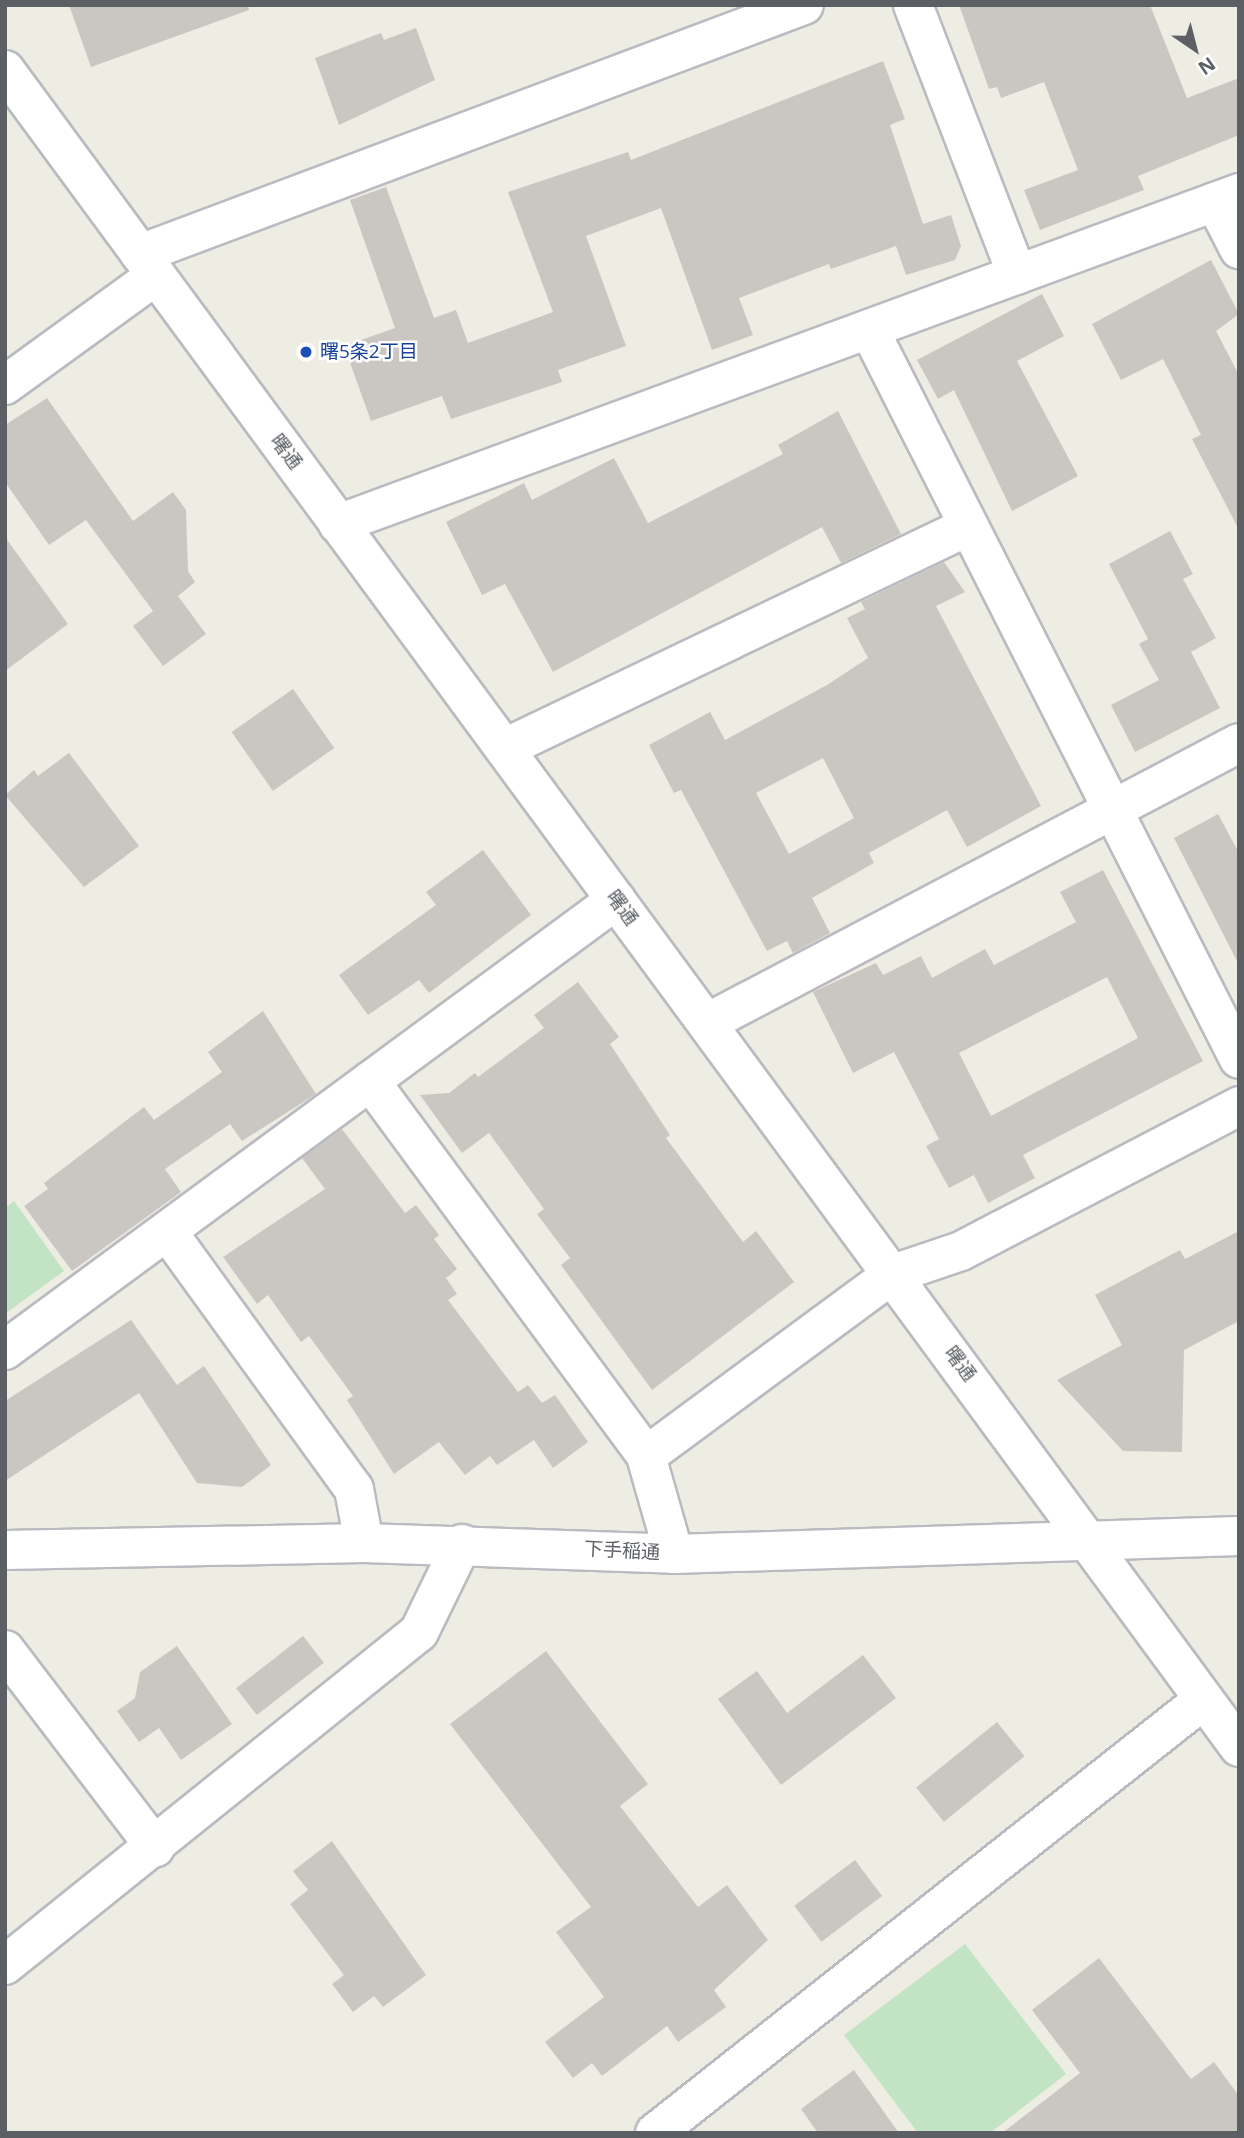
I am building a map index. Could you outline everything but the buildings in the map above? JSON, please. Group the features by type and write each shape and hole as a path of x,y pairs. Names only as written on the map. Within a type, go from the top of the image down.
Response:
{"street":[{"path":"5,385 147,265 804,5"},
{"path":"913,5 1017,275"},
{"name":"曙通","path":"5,70 1090,1540 1239,1747"},
{"path":"338,524 1227,198 1239,249"},
{"path":"869,329 1239,1059"},
{"path":"505,748 969,526"},
{"path":"707,1023 1239,743"},
{"path":"5,1350 616,900"},
{"path":"370,1081 646,1457 674,1554"},
{"path":"646,1457 893,1274 961,1251 1239,1106"},
{"path":"167,1231 354,1489 364,1543"},
{"name":"下手稲通","path":"5,1550 364,1543 462,1544 674,1554 1239,1536"},
{"path":"5,1965 419,1632 462,1544"},
{"path":"5,1650 155,1847"},
{"path":"655,2133 1203,1700"}],"green space":[{"path":"14,1201 64,1271 5,1314 5,1208"},
{"path":"965,1944 1066,2074 990,2133 918,2133 844,2035"}],"place":[{"name":"曙5条2丁目","path":"306,352"}]}
